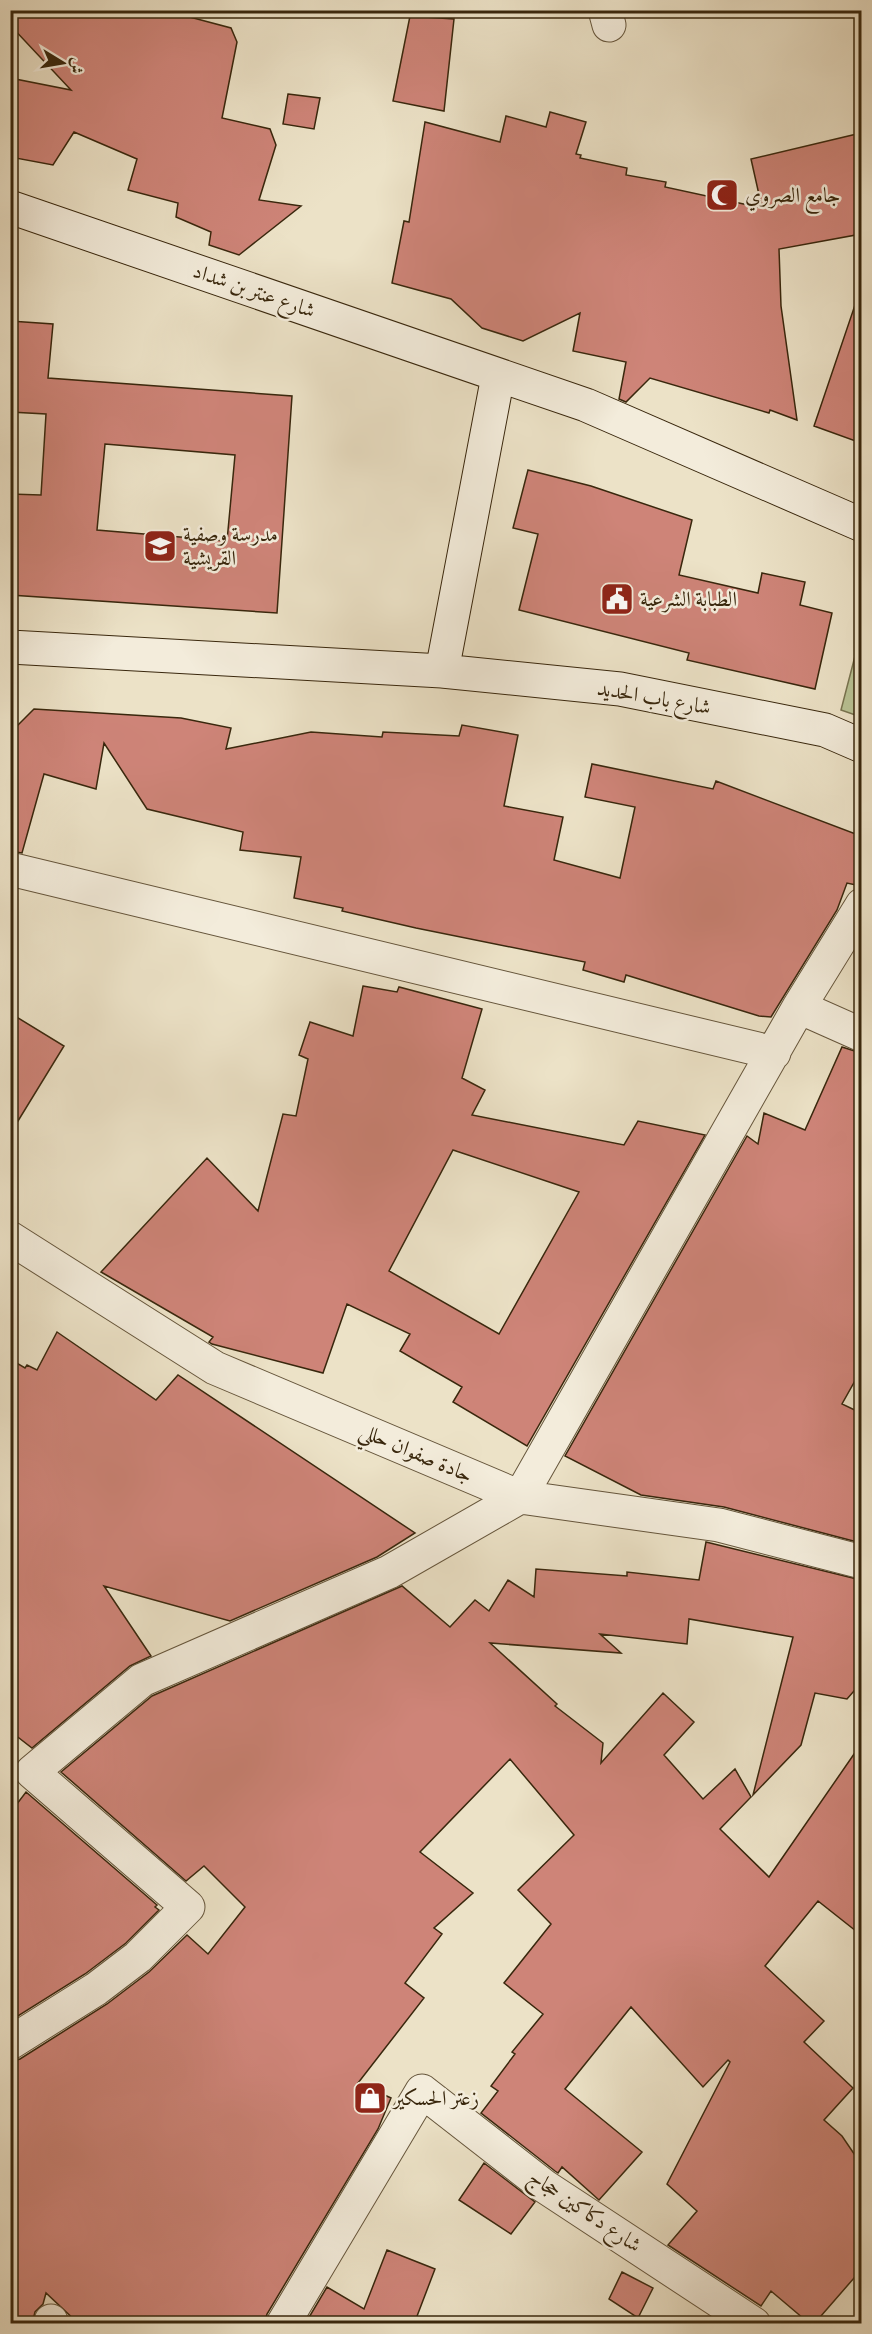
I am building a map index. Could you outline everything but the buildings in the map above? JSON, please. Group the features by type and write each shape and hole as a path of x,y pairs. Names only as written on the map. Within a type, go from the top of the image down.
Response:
{"street":[{"name":"شارع عنتر بن شداد","path":"10,207 586,405 861,525"},
{"path":"442,670 498,376"},
{"name":"شارع باب الحديد","path":"10,647 442,670 620,689 825,730 861,746"},
{"path":"10,869 774,1053"},
{"path":"10,2043 105,1983 138,1958 188,1907 18,1767 142,1680 389,1572 520,1497 800,1007 861,905"},
{"path":"800,1007 861,1035"},
{"name":"جادة صفوان حللي","path":"10,1238 215,1368 520,1497 719,1525 861,1562"},
{"name":"شارع دكاكين حجاج","path":"283,2324 422,2091 544,2186 754,2324"}],"green space":[{"path":"861,633 861,717 841,710"}],"place":[{"name":"جامع الصروي","path":"722,195"},
{"name":"مدرسة وصفية القريشية","path":"160,546"},
{"name":"الطبابة الشرعية","path":"617,599"},
{"name":"زعتر الحسكير","path":"370,2098"}]}
